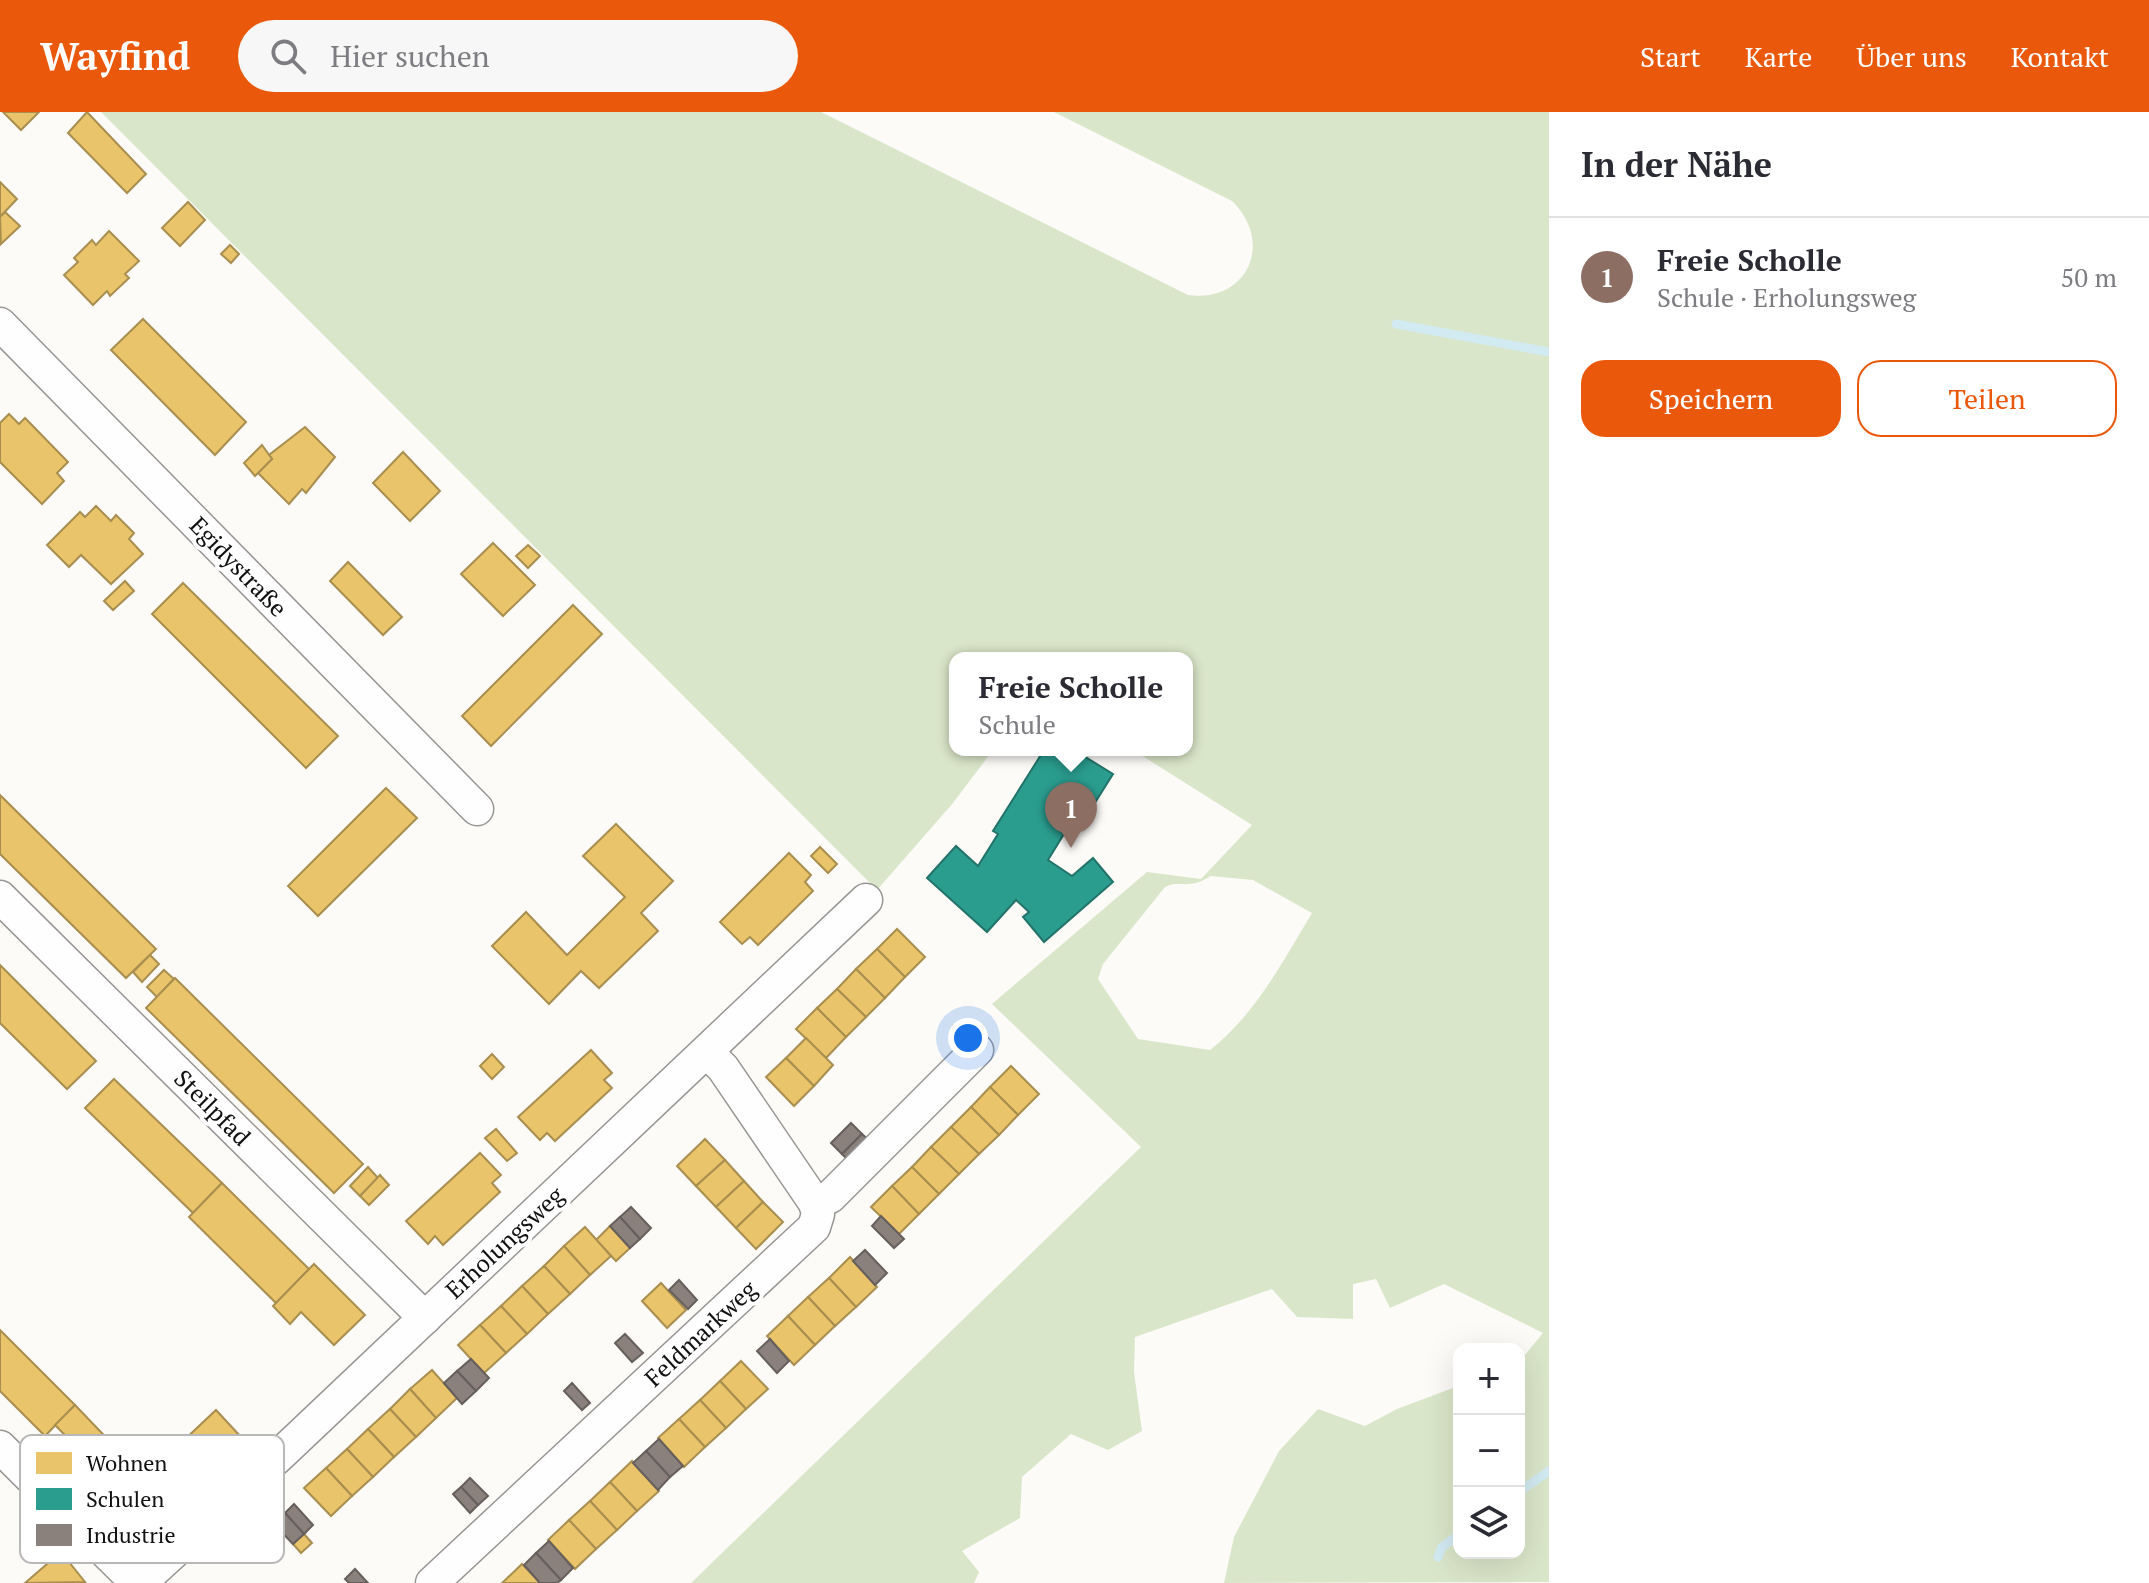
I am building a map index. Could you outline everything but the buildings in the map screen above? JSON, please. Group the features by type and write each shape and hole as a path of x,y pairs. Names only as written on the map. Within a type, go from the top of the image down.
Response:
{"street":[{"name":"Egidystraße","path":"0,324 477,809"},
{"name":"Steilpfad","path":"0,897 425,1318"},
{"name":"Erholungsweg","path":"284,1448 708,1053 866,900"},
{"path":"708,1053 731,1080 815,1203 830,1197 977,1050"},
{"name":"Feldmarkweg","path":"432,1583 806,1237 818,1214 815,1203"},
{"path":"0,1447 20,1467"},
{"path":"118,1563 138,1583"},
{"name":"Erholungsweg","path":"138,1583 160,1563"}],"green space":[{"path":"101,112 821,112 1188,295 1209,295 1226,290 1239,280 1248,267 1253,251 1252,235 1245,217 1232,201 1054,112 1549,112 1549,1582 1224,1583 1234,1537 1279,1451 1318,1409 1365,1426 1397,1409 1453,1388 1453,1559 1525,1559 1525,1355 1543,1333 1444,1284 1390,1308 1376,1279 1353,1284 1353,1319 1297,1317 1272,1289 1135,1337 1134,1372 1142,1431 1108,1450 1071,1434 1022,1477 1020,1518 962,1551 979,1572 974,1583 691,1583 1141,1147 992,1004 1147,872 1201,879 1252,825 1143,756 1193,756 1193,652 949,652 949,756 988,756 953,803 877,890","holes":["1211,876 1253,880 1312,913 1279,968 1241,1020 1210,1050 1138,1039 1098,979 1103,964 1165,887 1196,883"]}],"waterway":[{"path":"1396,324 1549,352"},
{"path":"1525,1488 1549,1471"},
{"path":"1438,1557 1442,1547 1453,1539"}],"place":[{"name":"Freie Scholle","path":"1071,848"}]}
